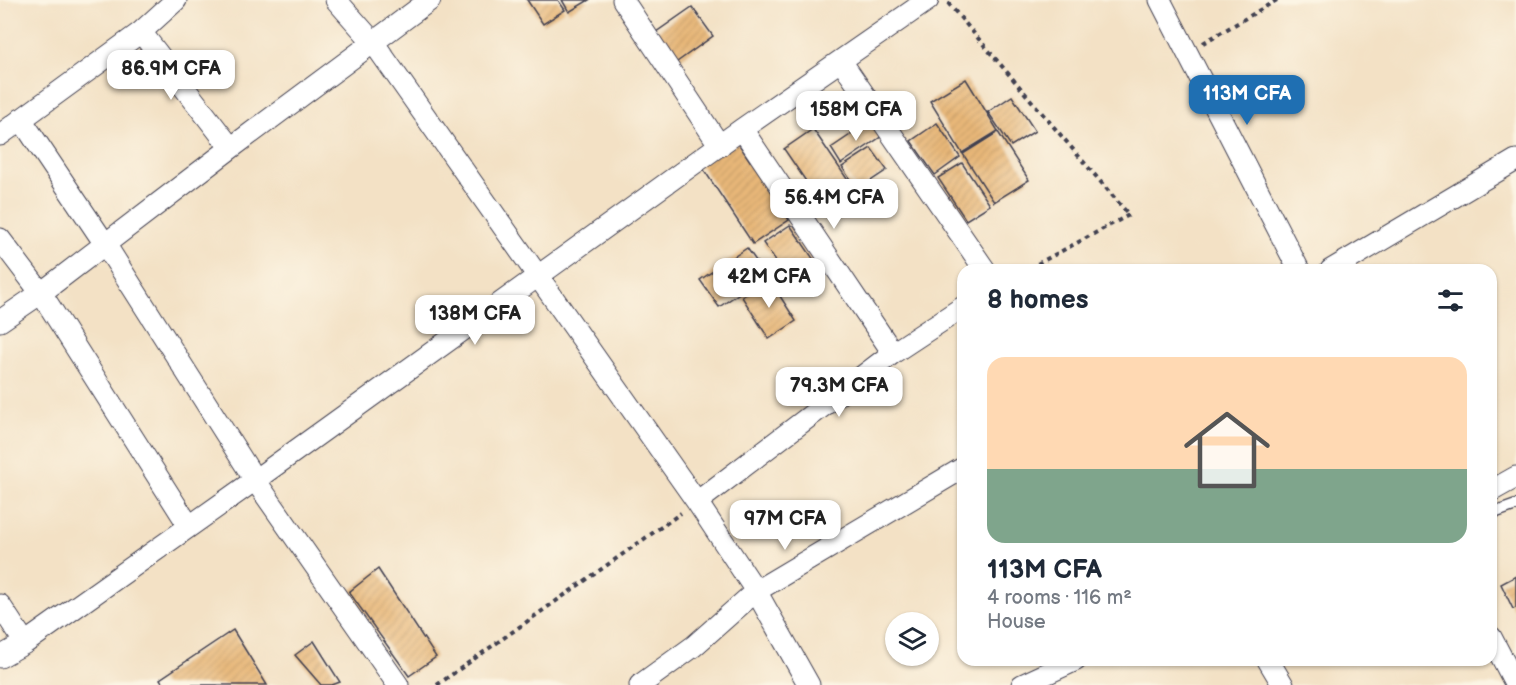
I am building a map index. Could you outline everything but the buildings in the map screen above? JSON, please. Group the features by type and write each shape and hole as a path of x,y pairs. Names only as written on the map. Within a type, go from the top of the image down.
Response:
{"street":[{"path":"0,135 141,32 176,0"},
{"path":"336,0 373,42 697,502 756,591 809,685"},
{"path":"0,321 41,293 430,0"},
{"path":"623,0 720,146"},
{"path":"0,657 25,643 742,129 928,0"},
{"path":"1160,0 1296,264"},
{"path":"141,32 231,148"},
{"path":"841,61 981,264"},
{"path":"21,119 105,244 255,480 398,685"},
{"path":"742,129 893,352"},
{"path":"1341,264 1516,160"},
{"path":"0,239 41,293 189,526"},
{"path":"697,502 893,352 957,311"},
{"path":"640,685 694,646 756,591 957,472"},
{"path":"1497,488 1516,477"},
{"path":"0,605 25,643"},
{"path":"1497,649 1516,685"},
{"path":"1022,685 1063,666"},
{"path":"1272,666 1283,685"}],"lane":[{"path":"1497,512 1516,505"}],"path":[{"path":"946,0 1129,215 1037,264"},
{"path":"1187,52 1277,0"},
{"path":"437,685 697,502"}]}
